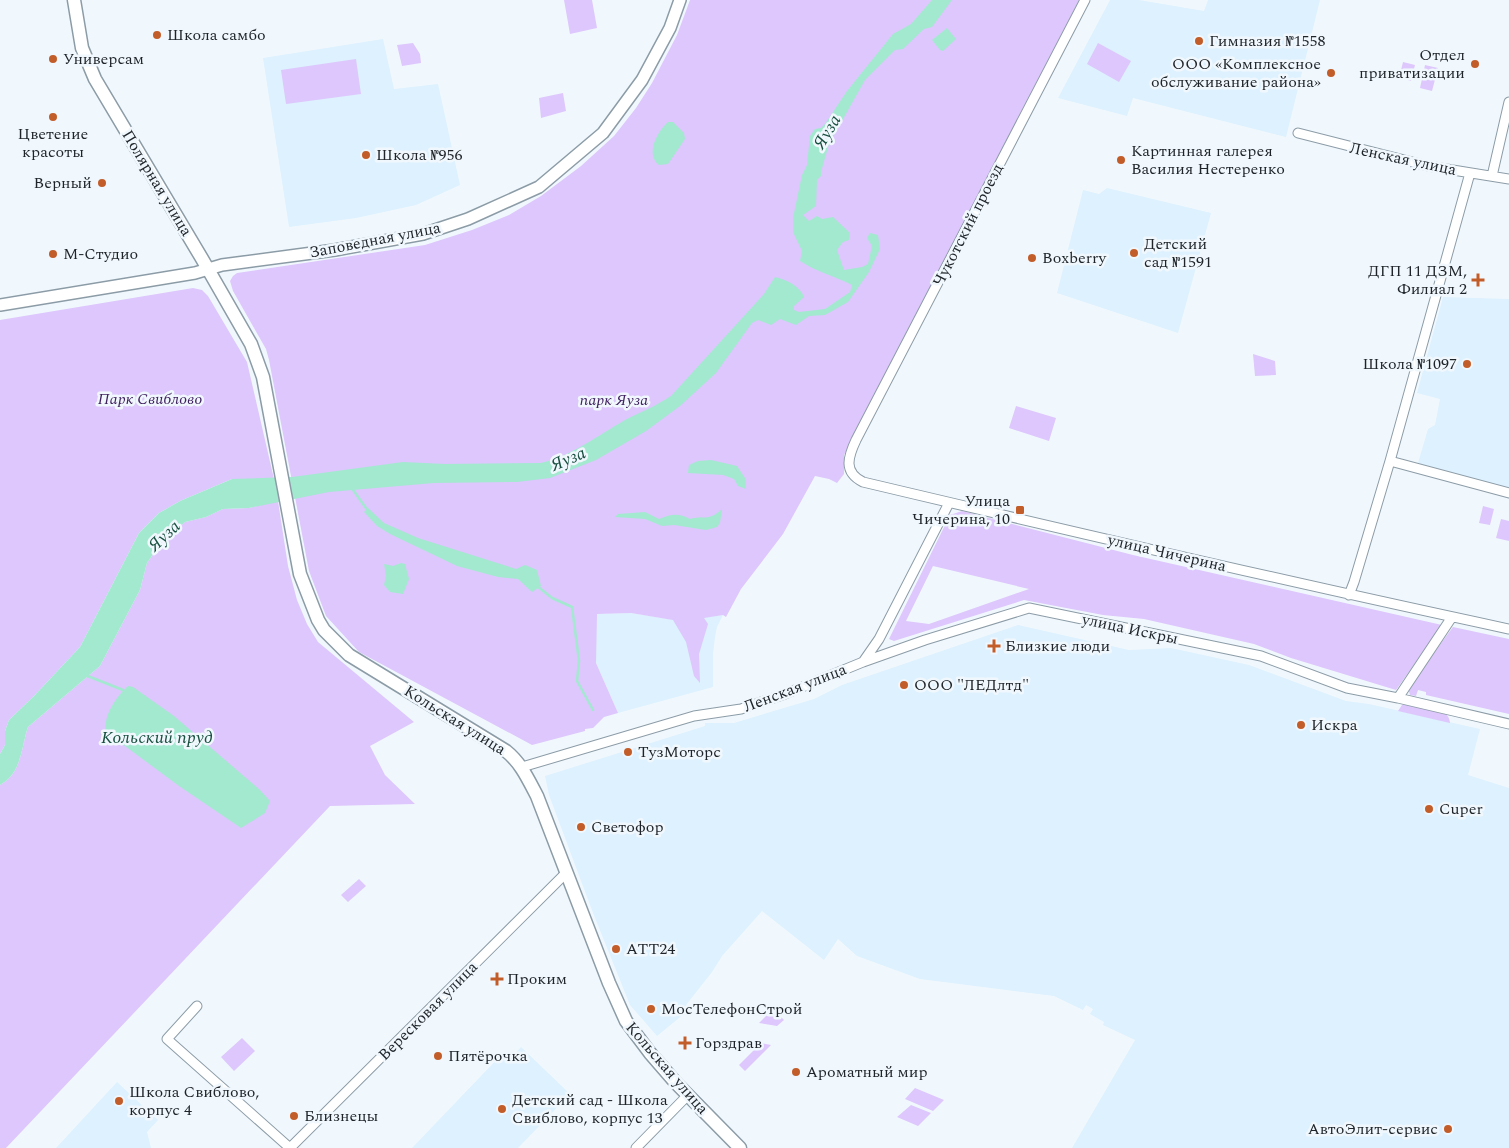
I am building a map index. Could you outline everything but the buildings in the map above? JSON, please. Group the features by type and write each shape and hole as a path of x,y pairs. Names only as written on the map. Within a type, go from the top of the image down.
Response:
{"main road":[{"name":"Полярная улица","path":"74,0 82,48 94,79 208,269 251,344 258,360"},
{"name":"Кольская улица","path":"258,360 280,462 300,574 318,620 349,655 506,751 522,767 537,796 609,983 626,1021 650,1053 740,1148"}],"street":[{"name":"Заповедная улица","path":"0,305 195,273 222,265 335,250 423,234 468,219 539,187 603,133 642,80 670,28 680,0"},
{"name":"Чукотский проезд","path":"852,450 1085,0"},
{"path":"1492,176 1509,102"},
{"name":"Ленская улица","path":"1298,134 1470,173 1509,178"},
{"path":"1349,595 1390,460 1470,173"},
{"name":"улица Чичерина","path":"852,450 849,465 857,479 864,482 1349,595 1509,629"},
{"path":"1390,460 1509,493"},
{"name":"Ленская улица","path":"522,767 694,716 741,709 785,694 863,662 879,639 949,502"},
{"name":"улица Искры","path":"863,662 925,640 1028,608 1261,656 1347,688 1509,724"},
{"path":"1398,698 1452,617"},
{"name":"Вересковая улица","path":"290,1148 566,873"},
{"path":"196,1006 167,1039 290,1148"},
{"path":"636,1148 688,1095"}],"shaded area":[{"name":"Гимназия №1558","path":"1110,0 1139,0 1204,11 1208,0 1320,0 1286,137 1133,98 1127,116 1058,98"},
{"name":"Школа №956","path":"383,39 394,89 438,84 460,185 416,205 356,218 289,227 263,58"},
{"name":"Детский сад №1591","path":"1107,188 1211,213 1178,333 1057,293 1083,190 1099,194"},
{"name":"Школа №1097","path":"1443,297 1509,299 1509,488 1418,463 1428,429 1435,425 1440,399 1417,393"},
{"path":"631,613 676,620 723,615 717,627 715,637 713,687 618,713 596,663 596,614"},
{"path":"1018,625 1129,650 1171,648 1249,665 1346,701 1369,704 1480,729 1468,775 1509,788 1509,1148 1072,1148 1135,1040 1103,1025 1104,1022 1090,1014 1093,1009 1086,1005 1083,1010 1054,996 920,979 857,956 838,939 824,960 762,911 722,956 686,1005 690,1009 657,1036 630,1005 549,795 545,776 705,726 705,723 734,723 814,699 842,685"},
{"name":"Детский сад - Школа Свиблово, корпус 13","path":"521,1047 570,1094 518,1148 412,1148 503,1053 510,1059"},
{"name":"Школа Свиблово, корпус 4","path":"117,1082 158,1120 147,1132 151,1148 56,1148"}],"green space":[{"path":"564,0 592,0 597,28 570,34"},
{"name":"парк Яуза","path":"690,0 1079,0 1027,105 844,455 844,474 837,483 815,476 783,534 741,589 726,617 723,615 704,618 708,624 699,654 700,683 694,676 686,642 673,620 631,613 597,614 596,663 618,713 604,717 593,728 585,729 585,731 532,745 359,652 326,616 309,571 266,349 233,291 230,281 237,273 425,245 472,230 509,215 541,196 581,166 614,136 636,108 652,83 677,35"},
{"path":"413,43 420,54 421,63 402,66 397,45"},
{"path":"1098,43 1131,61 1119,82 1087,64"},
{"path":"356,59 361,94 286,104 281,70"},
{"path":"1403,62 1415,65 1411,81 1399,78"},
{"path":"1425,65 1438,68 1432,91 1420,88"},
{"path":"563,93 566,111 541,118 539,98"},
{"name":"Парк Свиблово","path":"193,288 202,290 208,296 247,362 274,479 232,479 180,501 159,513 139,533 80,647 9,720 5,731 5,745 0,754 0,320"},
{"path":"1253,354 1275,361 1276,375 1255,376"},
{"path":"1016,406 1056,418 1049,441 1009,428"},
{"path":"278,501 288,566 297,600 307,624 318,642 414,722 370,746 385,775 415,804 330,806 6,1148 0,1148 0,785 13,774 17,767 28,727 100,666 140,590 147,563 161,543 185,522 206,517 223,509 249,508"},
{"path":"1483,506 1494,509 1490,525 1479,523"},
{"path":"962,511 1133,555 1442,625 1396,690 1291,658 1254,644 1144,619 1103,615 1024,600 894,641 889,639 950,515","holes":["933,566 1029,589 929,624 906,621"]},
{"path":"1501,519 1509,521 1509,541 1496,538"},
{"path":"1453,627 1509,639 1509,714 1426,695 1426,692 1418,690 1416,696 1410,695 1408,688"},
{"path":"1406,703 1433,707 1445,713 1450,723 1398,711"},
{"path":"359,879 366,886 348,902 341,895"},
{"path":"773,1009 784,1020 777,1026 759,1023"},
{"path":"242,1038 255,1051 234,1071 221,1057"},
{"path":"761,1043 771,1045 745,1071 739,1065"},
{"path":"915,1088 944,1100 933,1111 905,1099"},
{"path":"911,1105 931,1113 918,1126 897,1117"}],"water":[{"name":"Яуза","path":"932,0 952,0 932,27 924,29 903,49 895,50 865,80 829,144 821,176 817,180 816,206 803,215 809,221 817,216 822,219 833,217 850,233 849,240 843,242 837,250 844,270 868,264 872,246 867,238 870,233 878,235 880,249 869,272 848,302 825,315 809,316 796,325 780,319 771,325 758,320 752,323 716,373 680,406 646,431 596,460 550,478 517,482 434,483 329,492 249,508 223,509 206,517 185,522 161,543 147,563 140,590 100,666 28,727 17,767 13,774 0,785 0,754 5,745 5,731 9,720 80,647 139,533 159,513 180,501 232,479 292,477 403,462 445,464 541,463 552,460 574,450 671,396 764,294 775,277 792,284 802,293 804,297 794,306 794,310 799,312 825,309 850,292 852,285 800,261 802,251 793,232 793,218 802,175 807,165 810,136 815,129 821,128 825,124 847,91 893,34 911,24"},
{"path":"947,28 956,39 943,51 932,40"},
{"path":"668,122 673,122 684,133 685,139 668,164 659,165 653,155 654,143 660,131"},
{"path":"711,460 737,466 745,478 746,489 738,486 734,479 723,475 688,473 689,465 698,461"},
{"path":"368,508 384,523 418,538 516,569 525,565 537,570 541,586 532,592 518,579 498,577 457,566 377,526 364,512"},
{"path":"722,509 720,523 717,527 706,530 674,525 662,526 645,519 615,517 618,514 645,512 659,519 675,515 690,519 709,517"},
{"path":"401,563 405,564 409,579 403,594 390,592 384,585 386,576 384,564 393,566"},
{"name":"Кольский пруд","path":"128,686 133,687 174,716 260,790 270,801 265,813 241,828 179,786 106,732 108,713"}],"waterway":[{"path":"351,487 368,511"},
{"path":"537,586 552,598 572,607 579,661 577,681 593,710"},
{"path":"85,675 123,690"}],"place":[{"name":"Школа самбо","path":"157,35"},
{"name":"Гимназия №1558","path":"1199,41"},
{"name":"Универсам","path":"53,59"},
{"name":"Отдел приватизации","path":"1475,64"},
{"name":"ООО «Комплексное обслуживание района»","path":"1331,73"},
{"name":"Цветение красоты","path":"53,117"},
{"name":"Школа №956","path":"366,155"},
{"name":"Картинная галерея Василия Нестеренко","path":"1121,160"},
{"name":"Верный","path":"102,183"},
{"name":"Детский сад №1591","path":"1134,253"},
{"name":"М-Студио","path":"53,254"},
{"name":"Boxberry","path":"1032,258"},
{"name":"ДГП 11 ДЗМ, Филиал 2","path":"1478,280"},
{"name":"Школа №1097","path":"1467,364"},
{"name":"Улица Чичерина, 10","path":"1020,510"},
{"name":"Близкие люди","path":"994,646"},
{"name":"ООО \"ЛЕДлтд\"","path":"904,685"},
{"name":"Искра","path":"1301,725"},
{"name":"ТузМоторс","path":"628,752"},
{"name":"Cuper","path":"1429,809"},
{"name":"Светофор","path":"581,827"},
{"name":"АТТ24","path":"616,949"},
{"name":"Проким","path":"497,979"},
{"name":"МосТелефонСтрой","path":"651,1009"},
{"name":"Горздрав","path":"685,1043"},
{"name":"Пятёрочка","path":"438,1056"},
{"name":"Ароматный мир","path":"796,1072"},
{"name":"Школа Свиблово, корпус 4","path":"119,1101"},
{"name":"Детский сад - Школа Свиблово, корпус 13","path":"502,1109"},
{"name":"Близнецы","path":"294,1116"},
{"name":"АвтоЭлит-сервис","path":"1448,1129"}]}
